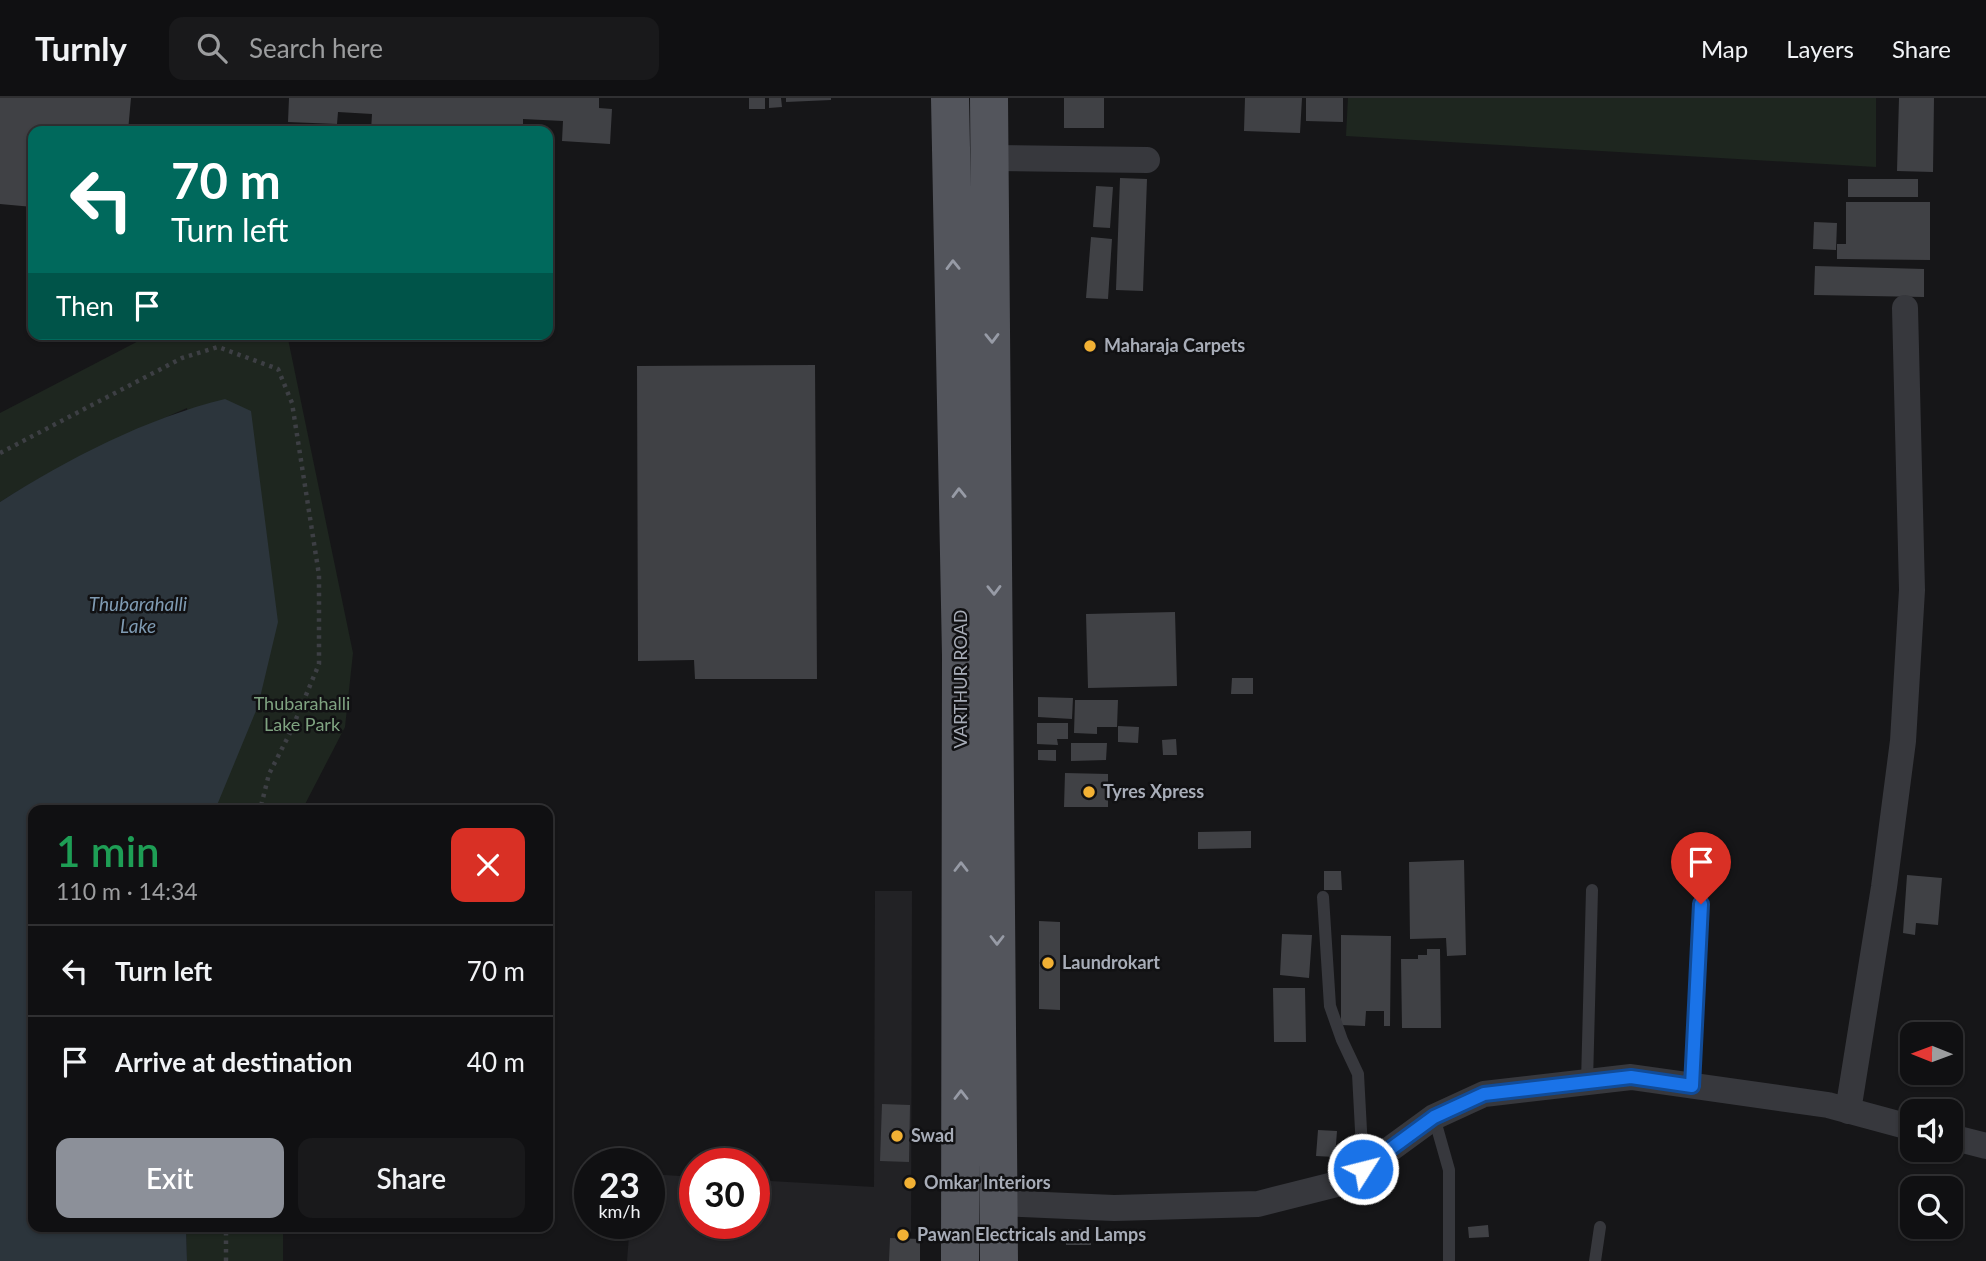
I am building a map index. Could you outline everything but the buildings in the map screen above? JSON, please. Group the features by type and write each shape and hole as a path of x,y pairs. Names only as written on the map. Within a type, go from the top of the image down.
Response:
{"main road":[{"name":"VARTHUR ROAD","path":"950,98 977,547 999,1261"},
{"name":"VARTHUR ROAD","path":"960,1261 961,807 977,547 990,158 989,98"}],"street":[{"path":"990,158 1146,160"},
{"path":"1848,1111 1884,887 1903,741 1912,590 1905,308"},
{"path":"998,1203 1114,1208 1258,1205 1345,1182 1434,1117 1484,1094 1631,1077 1828,1105 1900,1125"},
{"path":"1963,1141 1986,1146"}],"lane":[{"path":"1587,1082 1592,890"},
{"path":"1323,897 1330,1006 1358,1074 1363,1169"},
{"path":"1692,1086 1701,904"},
{"path":"1434,1117 1449,1170 1449,1261"},
{"path":"1595,1261 1600,1227"}],"path":[{"path":"0,453 182,358 218,347 278,369 292,403 319,575 319,664 270,774 261,805"},
{"path":"226,1232 226,1261"}],"shaded area":[{"path":"875,891 912,891 911,1261 627,1261 629,1239 665,1239 665,1175 679,1176 679,1239 770,1239 770,1181 874,1187"}],"green space":[{"path":"1348,98 1876,98 1876,167 1346,136"},
{"name":"Thubarahalli Lake Park","path":"140,340 288,340 353,653 345,727 305,805 215,805 187,408 68,463 0,502 0,413"},
{"path":"186,1232 283,1232 283,1261 187,1261"}],"water":[{"name":"Thubarahalli Lake","path":"225,399 251,411 278,622 258,706 217,805 28,805 28,1232 186,1232 187,1261 0,1261 0,502 52,470 108,442 196,407"}],"place":[{"name":"Maharaja Carpets","path":"1090,346"},
{"name":"Tyres Xpress","path":"1089,792"},
{"name":"Laundrokart","path":"1048,963"},
{"name":"Swad","path":"897,1136"},
{"name":"Omkar Interiors","path":"910,1183"},
{"name":"Pawan Electricals and Lamps","path":"903,1235"}],"route":[{"path":"1363,1169 1434,1117 1484,1094 1631,1077 1692,1086 1701,904"}]}
